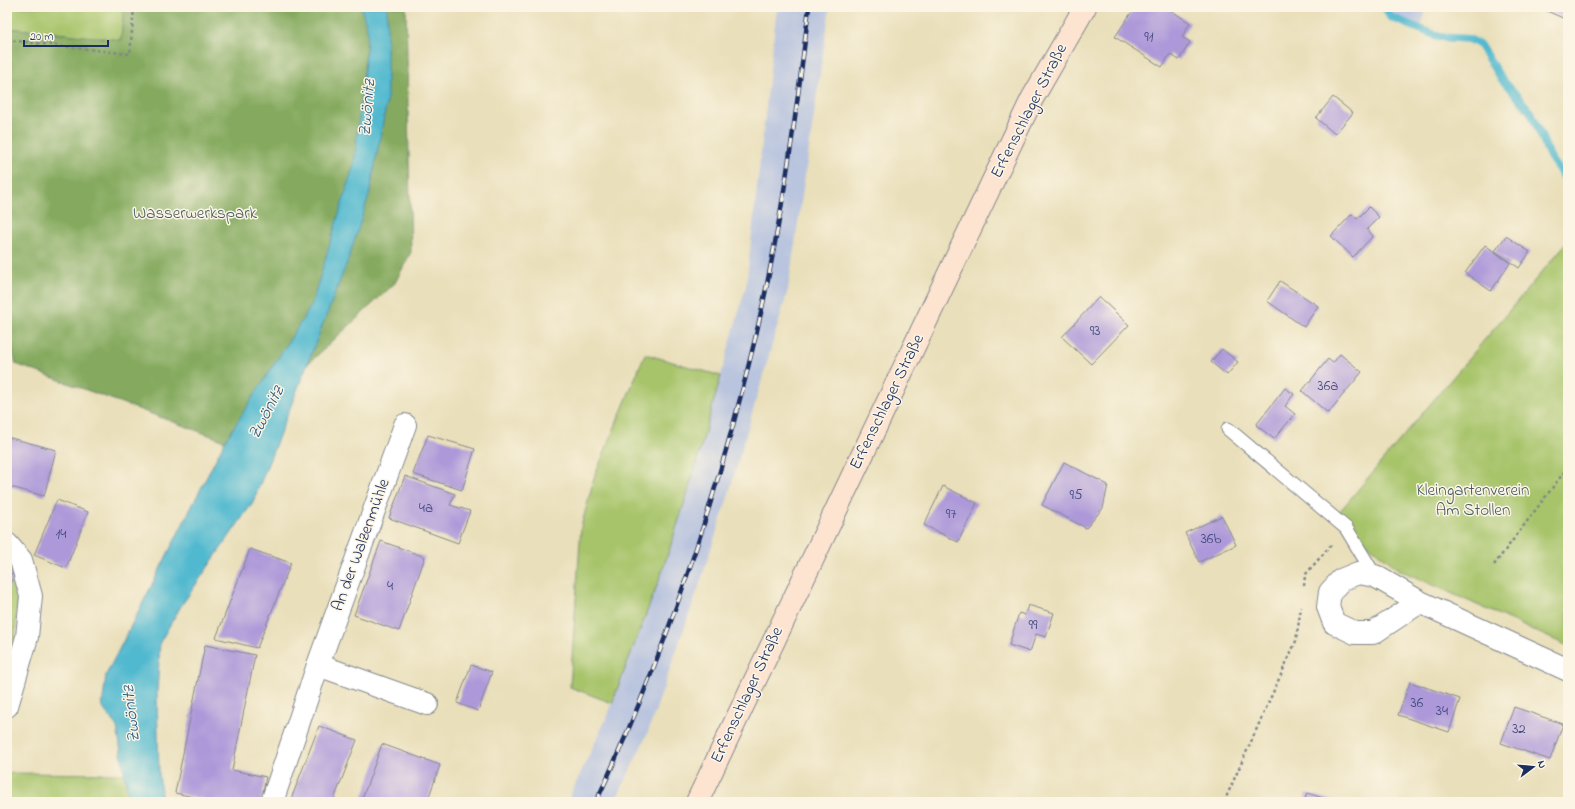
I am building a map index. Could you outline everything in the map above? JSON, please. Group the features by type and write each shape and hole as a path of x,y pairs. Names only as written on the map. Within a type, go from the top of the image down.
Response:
{"main road":[{"name":"Erfenschlager Straße","path":"697,802 1032,99 1085,7"}],"street":[{"name":"An der Walzenmühle","path":"272,802 318,665 405,425"},
{"path":"7,544 21,560 31,596 27,637 7,706"},
{"path":"1420,602 1373,633 1355,633 1334,623 1328,607 1330,592 1341,580 1358,573 1375,576 1420,602 1568,670"},
{"path":"318,665 427,704"}],"lane":[{"path":"1228,429 1346,528 1375,576"}],"path":[{"path":"7,40 130,54 134,7"},
{"path":"1494,564 1568,467"},
{"path":"1303,589 1305,575 1346,528"},
{"path":"1224,802 1296,641 1301,604"}],"shaded area":[{"path":"777,7 830,7 788,290 727,500 699,586 648,732 615,802 567,802 607,717 661,575 688,492 746,286"},
{"path":"1374,7 1427,7 1420,29"}],"green space":[{"path":"7,7 124,7 121,40 7,28"},
{"name":"Wasserwerkspark","path":"124,7 406,7 411,252 395,283 225,441 16,364 7,328 7,28 121,40"},
{"name":"Kleingartenverein Am Stollen","path":"1568,241 1568,646 1400,570 1334,518"},
{"path":"645,354 721,376 688,492 661,575 612,703 570,687 581,527 595,475"},
{"path":"7,554 10,557 19,592 15,634 7,663"},
{"path":"7,773 125,774 129,802 7,802"}],"water":[{"name":"Zwönitz","path":"361,7 386,7 387,9 387,101 369,196 347,263 253,502 181,606 160,642 157,694 159,773 162,802 129,802 117,727 102,707 106,675 225,441 311,306 354,164 368,32"}],"building":[{"path":"1135,7 1166,7 1190,23 1182,37 1190,42 1179,60 1170,54 1162,67 1115,37"},
{"path":"1538,7 1568,7 1568,11 1565,19"},
{"path":"1333,97 1353,113 1335,134 1316,118"},
{"path":"1369,207 1379,217 1367,229 1373,236 1353,257 1331,236 1352,214 1357,219"},
{"path":"1506,236 1530,252 1519,268 1495,251"},
{"path":"1485,245 1510,263 1491,291 1465,273"},
{"path":"1280,281 1318,306 1304,327 1267,301"},
{"path":"1099,297 1129,325 1091,364 1062,337"},
{"path":"1222,349 1238,362 1227,375 1211,362"},
{"path":"1340,354 1362,372 1328,413 1302,391 1328,359 1333,363"},
{"path":"1285,388 1294,394 1285,406 1295,414 1274,439 1256,425"},
{"path":"428,435 475,449 462,490 413,474"},
{"path":"7,437 56,450 44,496 7,486"},
{"path":"1064,462 1108,485 1103,508 1086,528 1042,505"},
{"path":"405,476 455,494 450,505 470,511 458,543 389,518"},
{"path":"943,486 977,503 958,542 924,525"},
{"path":"57,500 88,512 66,568 34,555"},
{"path":"1222,516 1236,545 1199,562 1185,533"},
{"path":"381,541 425,557 399,631 354,615"},
{"path":"250,549 291,563 257,648 216,638"},
{"path":"7,572 14,575 7,592"},
{"path":"1028,605 1054,613 1046,637 1036,634 1030,652 1009,645 1019,613 1025,615"},
{"path":"205,645 255,655 232,770 266,777 261,802 216,802 175,793"},
{"path":"471,665 492,672 478,711 457,703"},
{"path":"1410,682 1460,699 1449,732 1398,715"},
{"path":"1514,707 1563,724 1550,760 1501,743"},
{"path":"319,726 357,740 333,802 290,802"},
{"path":"382,744 440,765 427,802 361,802"},
{"path":"1307,793 1336,802 1304,802"}],"waterway":[{"path":"1385,7 1390,17 1440,37 1469,39 1479,44 1500,77 1531,112 1550,157 1568,182"}],"railway":[{"path":"596,802 645,689 667,631 688,573 725,455 756,335 773,254 793,131 809,7"}]}
